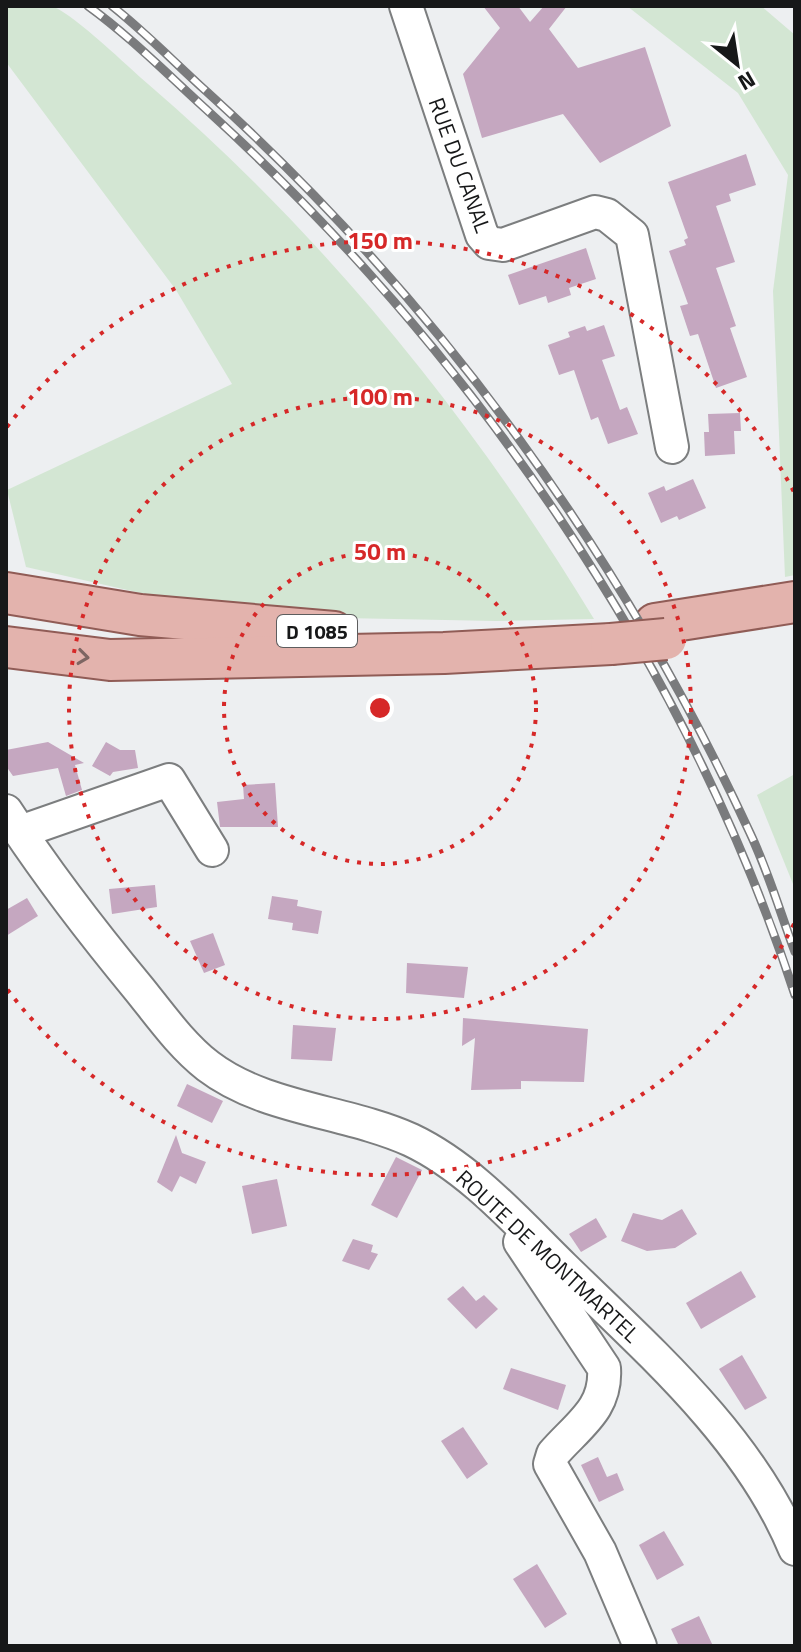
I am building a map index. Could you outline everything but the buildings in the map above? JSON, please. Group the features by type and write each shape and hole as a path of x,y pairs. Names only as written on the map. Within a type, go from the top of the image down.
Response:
{"main road":[{"name":"D 1085","path":"13,598 140,615 292,630 444,637 606,637"},
{"name":"D 1085","path":"13,598 153,632 290,645 444,653 795,618"},
{"name":"D 1085","path":"661,631 795,602"},
{"path":"6,647 110,660 444,653"}],"street":[{"name":"RUE DU CANAL","path":"406,6 482,235 489,243 503,245 595,212 607,215 632,235 672,447"},
{"path":"13,821 169,780 212,850"},
{"name":"ROUTE DE MONTMARTEL","path":"13,821 57,889 181,1040 208,1066 241,1085 409,1140 464,1175 511,1217 692,1397 781,1515 795,1549"},
{"path":"511,1217 527,1254 604,1368 606,1390 599,1404 553,1454 550,1464 600,1552 640,1646"}],"green space":[{"path":"37,4 64,12 213,142 275,204 335,267 446,402 498,472 594,619 496,621 242,616 26,567 7,490 232,384 176,290 6,62 6,6"},
{"path":"627,6 761,6 795,35 795,575 785,577 773,291 788,175 738,93"},
{"path":"795,774 795,889 757,795"}],"railway":[{"path":"88,6 150,57 304,204 394,302 479,407 558,516 630,631 694,749 749,871 795,995"},
{"path":"112,6 290,171 370,255 445,343 516,434 581,529 642,627 699,729 756,847 795,952"}]}
